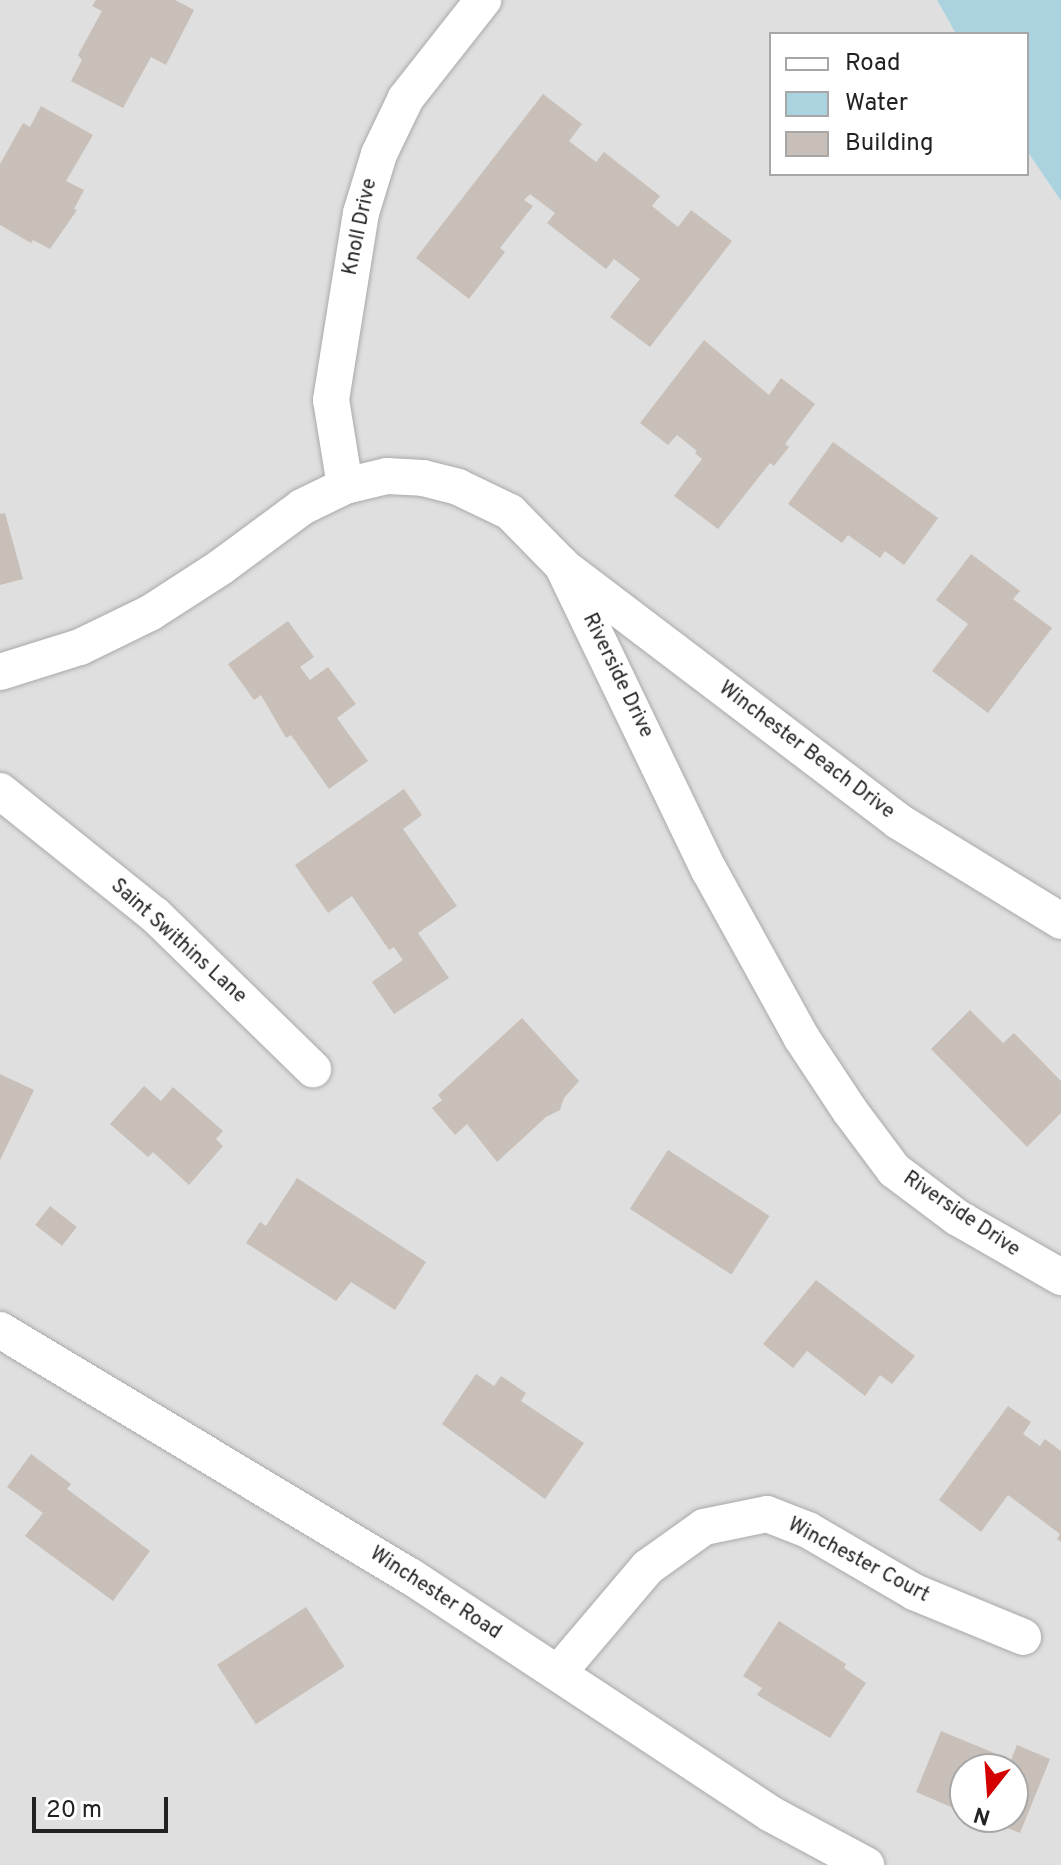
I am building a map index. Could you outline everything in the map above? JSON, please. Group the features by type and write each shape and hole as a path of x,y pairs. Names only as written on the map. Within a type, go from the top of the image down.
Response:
{"street":[{"name":"Knoll Drive","path":"345,486 331,400 361,213 379,154 406,98 483,0"},
{"name":"Riverside Drive","path":"0,672 80,647 150,613 221,567 302,507 345,486 387,476 423,478 458,487 510,512 562,565 709,870 801,1037 850,1111 894,1170 958,1218 1061,1277"},
{"name":"Winchester Beach Drive","path":"562,565 898,821 1061,921"},
{"name":"Saint Swithins Lane","path":"0,791 155,915 313,1069"},
{"name":"Winchester Road","path":"0,1330 410,1576 771,1814 854,1862"},
{"name":"Winchester Court","path":"558,1673 648,1567 704,1527 767,1514 808,1530 914,1592 1023,1637"}],"shaded area":[{"path":"0,0 937,0 955,32 769,32 769,176 1029,176 1029,154 1061,201 1061,1865 0,1865"}],"water":[{"path":"937,0 1061,0 1061,201 1029,154 1029,32 955,32"}],"building":[{"path":"96,0 175,0 194,10 166,65 151,57 123,108 71,81 82,60 78,55 102,11 92,6"},
{"path":"543,94 582,124 569,141 596,162 604,152 660,196 652,206 678,227 691,210 732,241 650,347 610,317 640,279 614,259 606,269 547,223 555,213 530,194 524,200 533,206 500,248 505,252 469,299 416,258"},
{"path":"41,106 93,135 66,181 84,190 74,209 77,210 50,249 33,240 31,243 0,225 0,164 23,123 30,127"},
{"path":"704,340 769,395 781,378 815,404 785,444 789,447 774,466 770,463 718,529 674,496 702,459 695,453 697,451 677,435 668,445 640,423"},
{"path":"833,442 938,518 904,565 885,551 880,558 848,535 842,543 788,504"},
{"path":"5,513 23,579 0,585 0,514"},
{"path":"971,554 1020,591 1013,599 1052,628 988,713 932,671 968,624 936,600"},
{"path":"288,621 314,657 300,667 310,680 328,667 356,704 337,718 368,761 329,789 291,735 286,738 261,695 254,700 228,664"},
{"path":"404,789 422,815 403,829 457,906 418,933 449,978 394,1014 372,982 403,960 394,947 389,950 352,896 328,913 295,865"},
{"path":"970,1010 1003,1043 1014,1033 1061,1081 1061,1113 1027,1147 931,1049"},
{"path":"522,1018 579,1081 564,1098 560,1110 546,1117 497,1162 467,1124 455,1135 432,1108 442,1100 438,1095"},
{"path":"0,1074 34,1090 0,1160"},
{"path":"144,1086 161,1101 173,1087 223,1131 216,1139 223,1146 189,1185 153,1152 148,1157 110,1124"},
{"path":"668,1150 769,1216 731,1275 630,1209"},
{"path":"297,1178 426,1262 395,1310 351,1282 336,1301 246,1243 260,1222 266,1226"},
{"path":"50,1206 77,1227 62,1246 35,1225"},
{"path":"816,1280 915,1356 892,1384 880,1375 865,1396 807,1351 793,1368 763,1344"},
{"path":"476,1374 494,1386 501,1376 526,1393 521,1401 584,1443 545,1499 442,1424"},
{"path":"1008,1406 1031,1422 1023,1434 1040,1446 1045,1439 1061,1451 1061,1542 1057,1539 1060,1534 1008,1495 981,1532 939,1500"},
{"path":"31,1454 71,1484 67,1489 150,1551 113,1601 25,1536 43,1513 7,1487"},
{"path":"306,1607 345,1667 256,1724 217,1665"},
{"path":"779,1621 846,1664 844,1668 866,1683 830,1738 757,1695 762,1688 743,1676"},
{"path":"941,1731 994,1753 949,1753 949,1806 916,1792"},
{"path":"1017,1745 1050,1759 1029,1811 1029,1753 1014,1753"}]}
